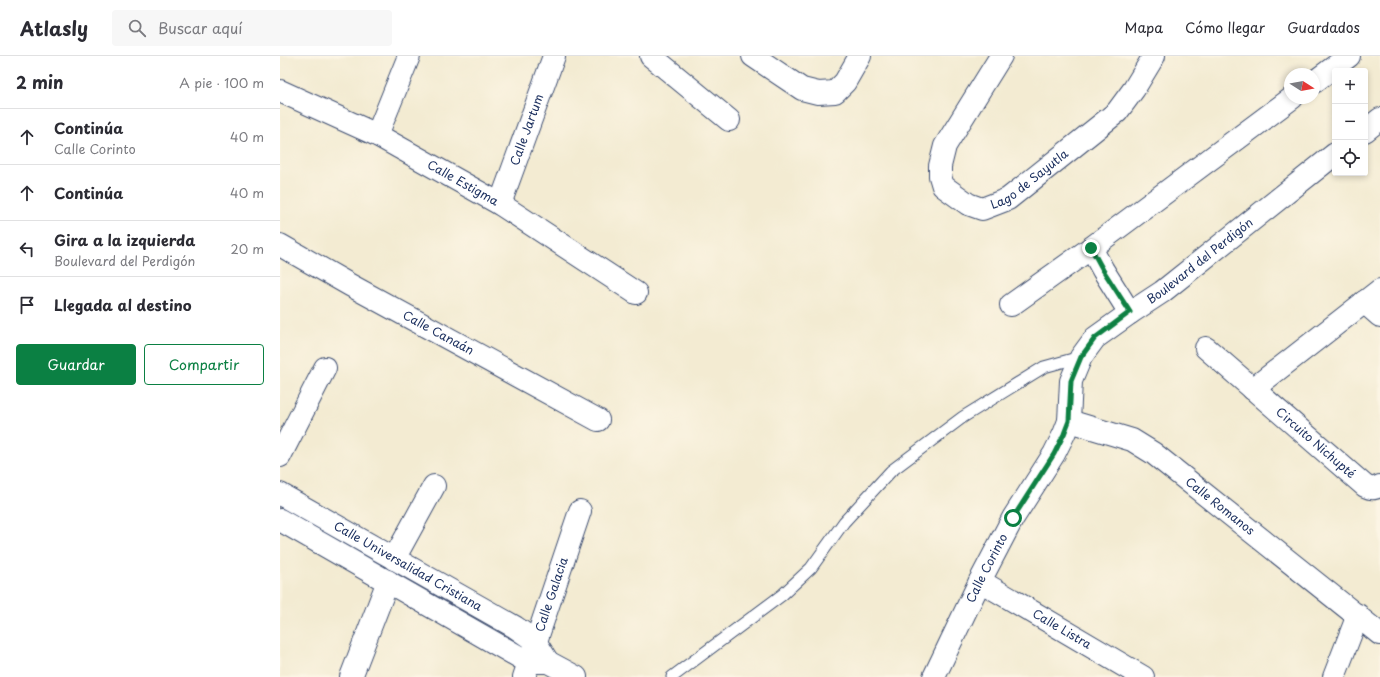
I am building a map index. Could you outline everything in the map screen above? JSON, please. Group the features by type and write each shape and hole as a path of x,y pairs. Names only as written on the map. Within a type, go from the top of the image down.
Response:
{"street":[{"path":"376,135 409,56"},
{"name":"Calle Jartum","path":"500,204 554,56"},
{"path":"651,56 729,120"},
{"path":"753,56 802,89 818,93 835,92 845,82 860,56"},
{"name":"Lago de Sayutla","path":"1001,56 945,146 940,166 940,176 943,186 968,204 982,209 1008,199 1117,112 1134,89 1154,56"},
{"path":"1320,77 1348,56"},
{"name":"Calle Estigma","path":"280,91 376,135 500,204 636,293"},
{"path":"1011,305 1091,248 1284,104"},
{"path":"1368,129 1380,119"},
{"name":"Boulevard del Perdigón","path":"1081,357 1095,338 1130,312 1162,292 1332,156"},
{"name":"Calle Canaán","path":"280,245 350,285 598,420"},
{"path":"1091,248 1103,270 1130,312"},
{"path":"1253,389 1375,302"},
{"name":"Circuito Nichupté","path":"1206,348 1365,486 1370,489 1375,489 1380,486"},
{"name":"Calle Corinto","path":"934,677 980,581 1013,518 1054,454 1064,434 1069,421 1071,381 1081,357"},
{"path":"280,456 325,368"},
{"name":"Calle Romanos","path":"1069,421 1132,440 1153,453 1380,634"},
{"path":"394,559 434,486"},
{"name":"Calle Universalidad Cristiana","path":"280,494 515,627 535,641"},
{"name":"Calle Galacia","path":"533,667 535,641 580,511"},
{"name":"Calle Universalidad Cristiana","path":"280,520 388,581 533,667 576,677"},
{"path":"351,677 388,581"},
{"name":"Calle Listra","path":"980,581 1143,677"},
{"path":"1334,677 1358,615"}],"lane":[{"path":"672,677 782,595 811,568 844,522 891,471 963,417 1044,367 1081,357"}],"route":[{"path":"1013,518 1054,454 1064,434 1069,421 1071,381 1081,357 1095,338 1130,312 1103,270 1091,248"}]}
